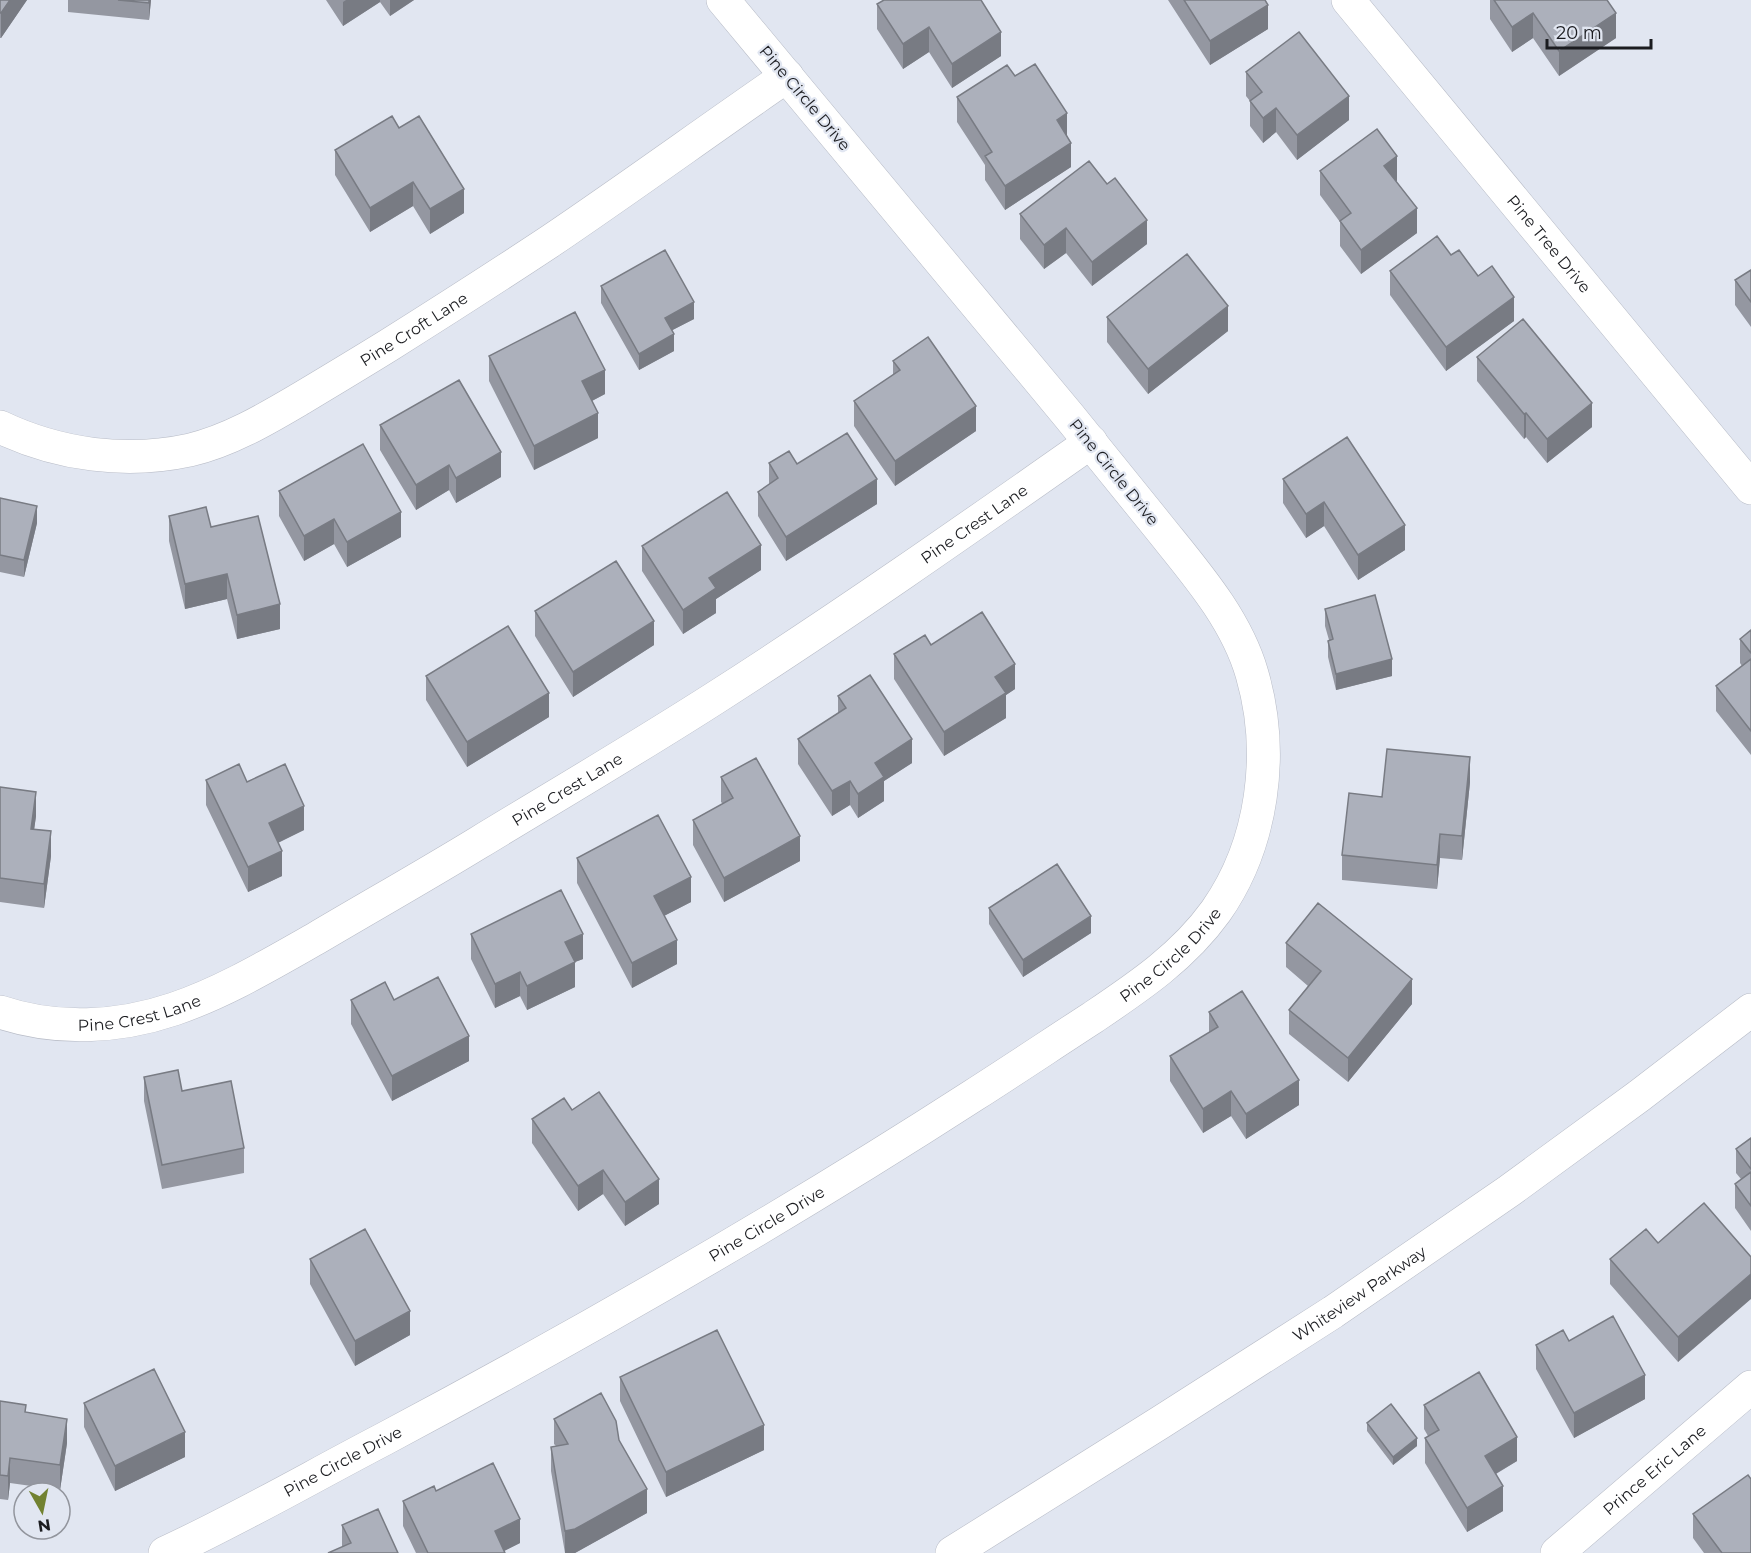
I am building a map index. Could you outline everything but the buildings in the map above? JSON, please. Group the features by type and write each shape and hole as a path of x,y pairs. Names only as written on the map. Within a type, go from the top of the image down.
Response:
{"street":[{"name":"Pine Circle Drive","path":"165,1553 523,1365 671,1281 934,1121 1124,996 1174,959 1217,910 1248,848 1259,806 1263,740 1261,717 1252,672 1236,635 1216,601 1090,442 723,0"},
{"name":"Pine Tree Drive","path":"1348,0 1751,488"},
{"name":"Pine Croft Lane","path":"0,427 61,448 115,457 140,457 192,449 239,431 357,365 548,242 786,76"},
{"name":"Pine Crest Lane","path":"0,1012 55,1024 104,1024 152,1016 237,982 439,867 717,696 884,586 1090,442"},
{"name":"Whiteview Parkway","path":"952,1553 1161,1422 1361,1292 1509,1191 1751,1010"},
{"name":"Prince Eric Lane","path":"1565,1550 1751,1387"}]}
